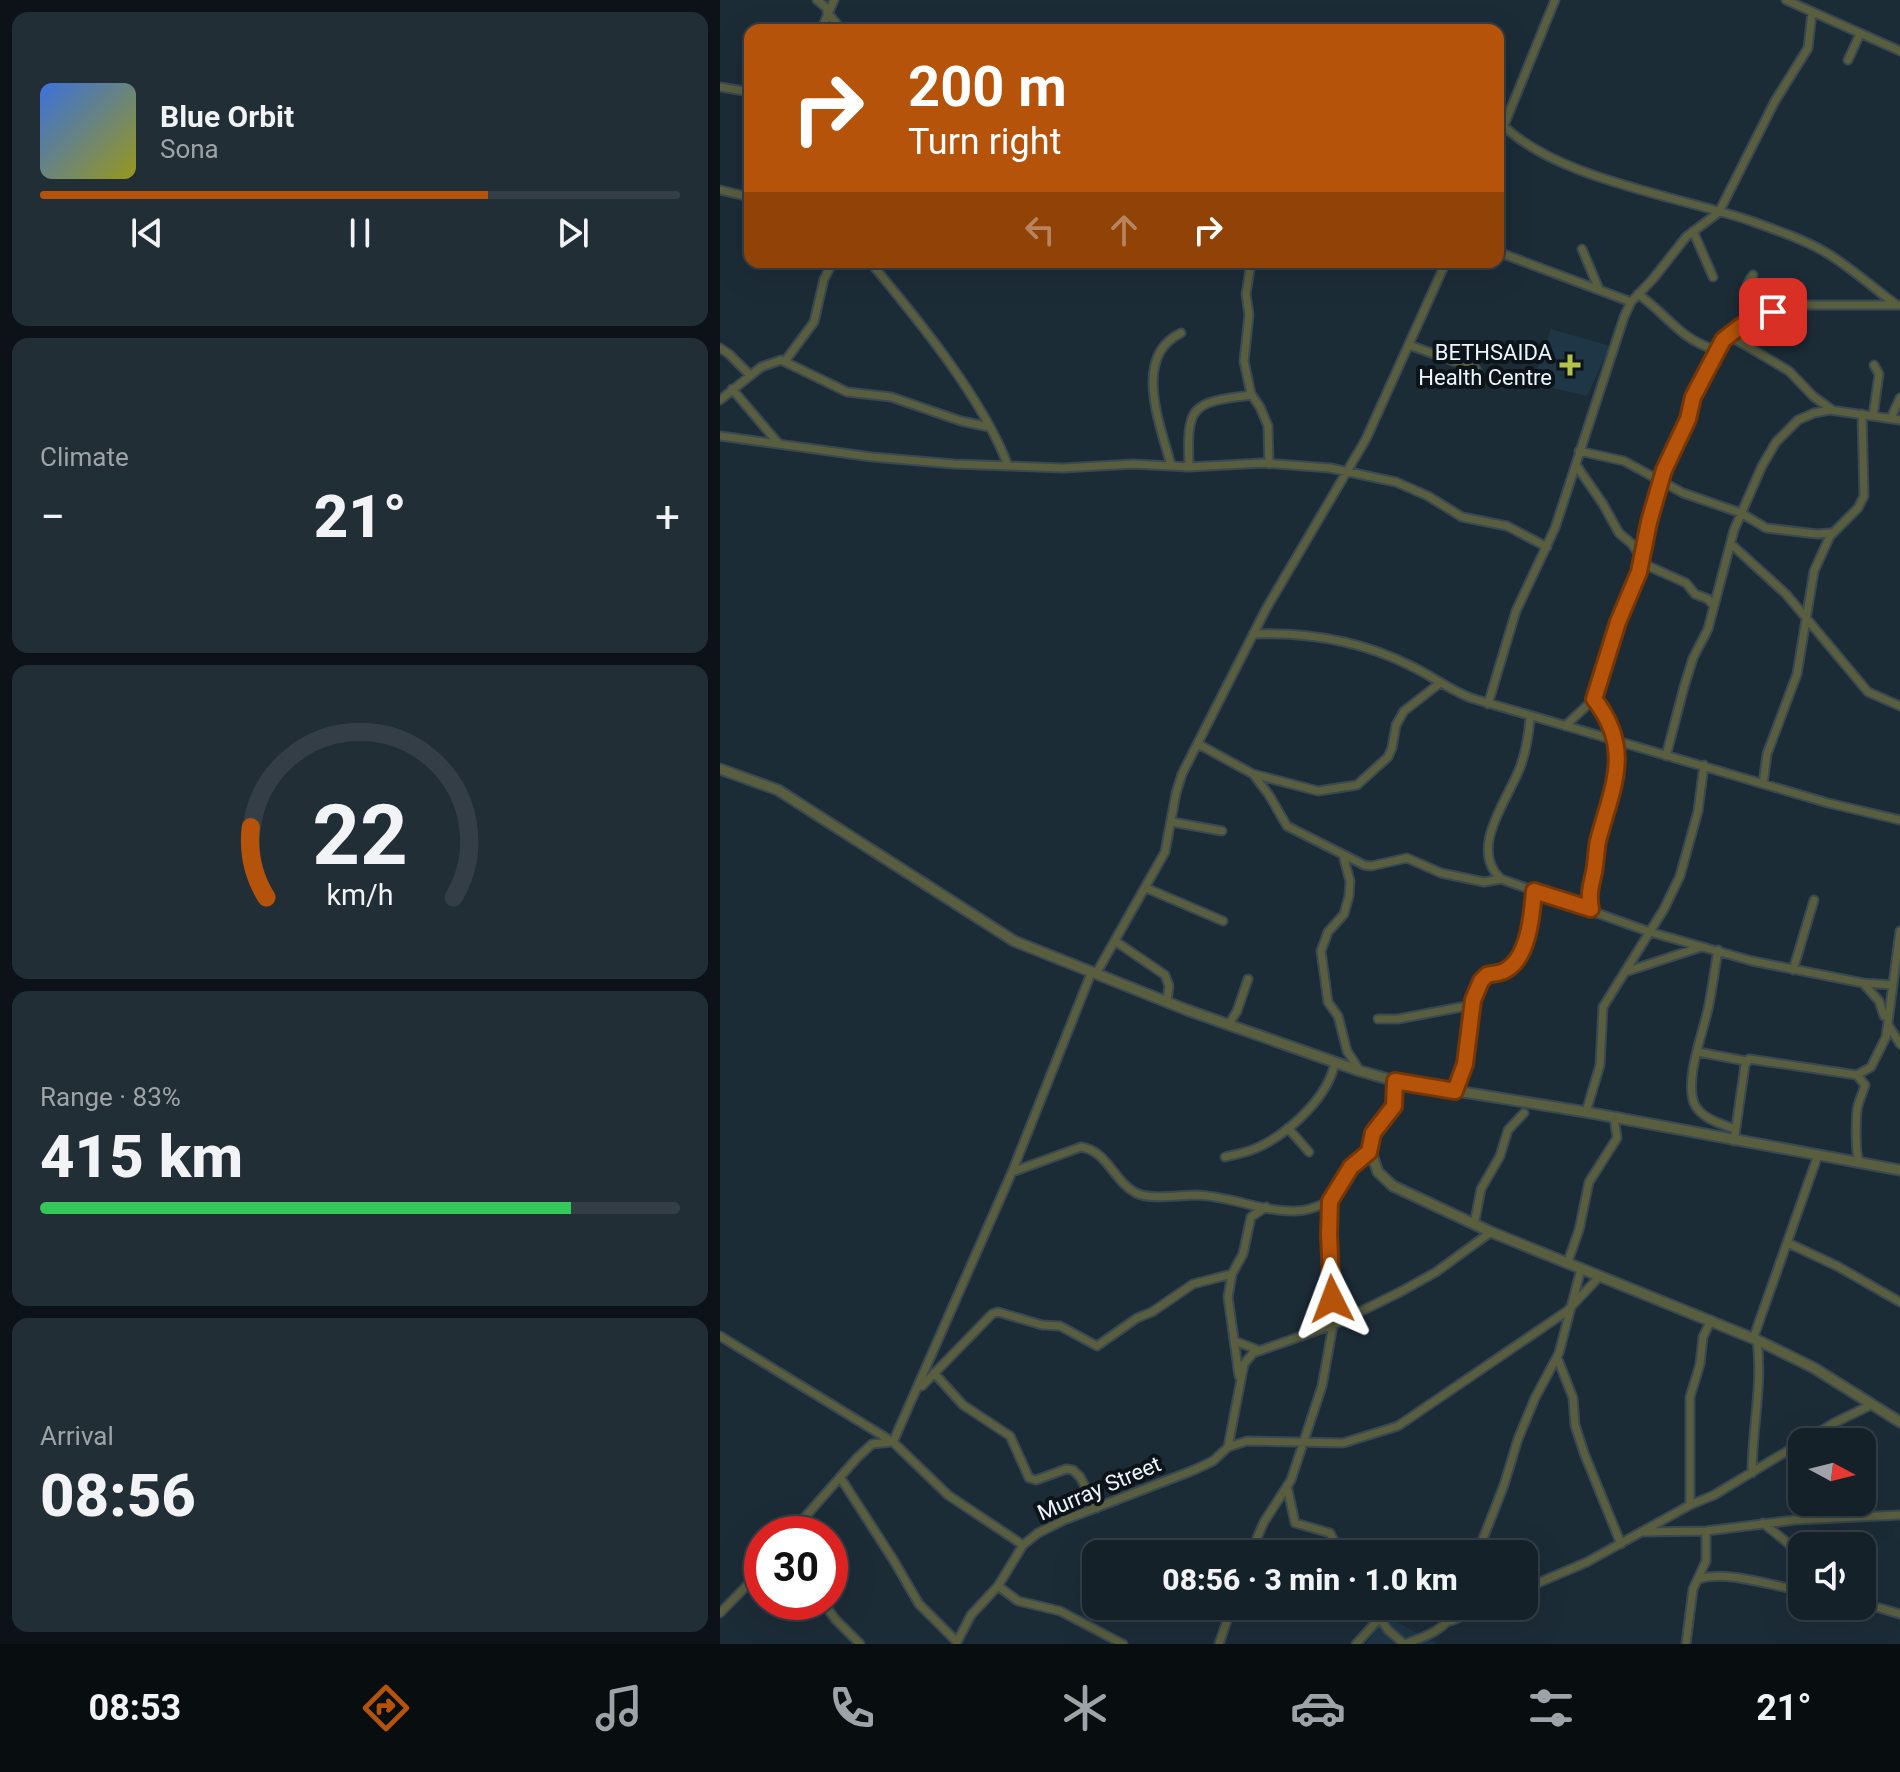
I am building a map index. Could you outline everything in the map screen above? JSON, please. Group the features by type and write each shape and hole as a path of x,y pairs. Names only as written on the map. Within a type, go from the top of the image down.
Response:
{"street":[{"path":"817,0 838,24"},
{"path":"823,24 834,0"},
{"path":"1504,115 1555,0"},
{"path":"1786,0 1900,51"},
{"path":"1488,704 1516,611 1547,547 1631,302 1693,231 1719,212 1775,101 1808,48 1810,0"},
{"path":"1848,60 1860,34"},
{"path":"720,87 744,91"},
{"path":"1504,127 1524,144 1548,156 1626,186 1749,221 1820,249 1898,306"},
{"path":"720,190 744,196"},
{"path":"1693,231 1713,277"},
{"path":"1582,249 1598,288"},
{"path":"1504,254 1631,302"},
{"path":"785,361 814,322 824,279 830,268"},
{"path":"875,268 953,372 989,427 1008,466"},
{"path":"893,1442 1012,1172 1094,972 1165,852 1179,783 1253,634 1366,439 1443,268"},
{"path":"1250,269 1244,361 1252,395 1268,426 1269,464"},
{"path":"1753,275 1748,281 1746,296 1753,320"},
{"path":"1638,294 1689,339 1716,350"},
{"path":"1565,726 1594,699 1642,560 1661,480 1688,419 1693,397 1716,350 1728,335 1784,307 1802,304 1898,306"},
{"path":"1171,465 1152,372 1162,345 1181,333"},
{"path":"1728,335 1789,371 1813,396 1834,411"},
{"path":"1409,345 1476,369"},
{"path":"720,348 750,375"},
{"path":"720,400 750,375 772,363 785,361 847,392 891,397 961,421 989,427"},
{"path":"1873,416 1879,375 1874,365"},
{"path":"732,389 779,444"},
{"path":"1189,467 1188,431 1195,410 1203,405 1252,395"},
{"path":"1666,756 1693,658 1708,629 1730,543 1768,455 1790,426 1806,415 1834,411 1896,419 1900,398"},
{"path":"1579,451 1624,461 1683,493 1741,513 1772,530 1822,535 1832,532 1852,515 1864,496 1862,414"},
{"path":"720,436 915,461 1008,466 1269,464 1346,471 1396,482 1436,500 1462,517 1507,526 1547,547"},
{"path":"1576,465 1619,533 1632,544 1647,566 1686,583 1695,594 1708,599 1713,605"},
{"path":"1763,784 1767,754 1797,674 1811,579 1832,532"},
{"path":"1730,543 1781,588 1868,692 1900,706"},
{"path":"1253,634 1306,634 1344,642 1411,666 1440,683 1488,704 1828,803 1900,820"},
{"path":"1198,744 1253,774 1318,791 1357,785 1388,757 1396,725 1404,711 1440,683"},
{"path":"1591,909 1588,892 1598,841 1609,811 1617,741 1594,699"},
{"path":"1530,717 1521,764 1492,826 1490,858 1494,873 1501,879 1650,932 1752,961 1863,983 1892,985"},
{"path":"1586,1112 1600,1065 1603,1007 1628,971 1680,876 1698,811 1704,765"},
{"path":"720,769 778,790 1014,941 1360,1071 1395,1081 1586,1112 1900,1170"},
{"path":"1253,774 1287,826 1343,855 1369,866 1407,858 1441,873 1484,882 1501,879"},
{"path":"1172,822 1222,831"},
{"path":"1343,855 1350,881 1349,896 1344,914 1328,932 1321,951 1328,1002 1338,1016 1347,1051 1360,1071"},
{"path":"1146,888 1223,921"},
{"path":"1455,1091 1465,1064 1475,992 1485,976 1505,971 1519,957 1529,924 1534,891"},
{"path":"1793,970 1814,900"},
{"path":"1698,1052 1857,1075 1871,1067 1886,1037 1900,931"},
{"path":"1115,941 1165,975 1169,986 1167,1001"},
{"path":"1628,971 1704,946"},
{"path":"1718,950 1692,1084 1695,1106 1712,1120 1735,1129"},
{"path":"1229,1024 1248,979"},
{"path":"1863,983 1879,1001 1889,1030 1900,1044"},
{"path":"1378,1019 1398,1019 1472,1005"},
{"path":"1734,1141 1746,1061"},
{"path":"1225,1157 1259,1148 1288,1128 1316,1099 1335,1062"},
{"path":"1857,1075 1865,1085 1857,1110 1859,1127 1855,1151 1859,1161"},
{"path":"1395,1081 1394,1106 1373,1133 1369,1152 1378,1172 1393,1186 1474,1225 1755,1339 1814,1368 1900,1422"},
{"path":"1474,1225 1481,1189 1500,1156 1508,1130 1524,1113"},
{"path":"1567,1264 1579,1230 1589,1182 1617,1138 1614,1117"},
{"path":"1288,1128 1309,1152"},
{"path":"1012,1172 1081,1147 1092,1148 1121,1181 1141,1196 1199,1195 1280,1211 1307,1210 1330,1201"},
{"path":"1256,1540 1287,1486 1322,1386 1333,1325 1330,1201 1351,1167 1369,1152"},
{"path":"1752,1473 1752,1433 1759,1375 1755,1339 1818,1155"},
{"path":"1240,1380 1228,1304 1232,1274 1243,1254 1253,1205"},
{"path":"1252,1216 1266,1207"},
{"path":"1228,1447 1244,1364 1258,1350 1333,1325 1436,1272 1491,1232"},
{"path":"1788,1243 1837,1266 1900,1302"},
{"path":"1482,1540 1518,1439 1557,1357 1581,1269"},
{"path":"918,1391 992,1314 998,1312 1042,1325 1060,1326 1097,1346 1193,1284 1232,1274"},
{"path":"1572,1306 1600,1276"},
{"name":"Murray Street","path":"956,1643 971,1615 998,1586 1023,1545 1051,1525 1203,1466 1228,1447 1247,1441 1348,1442 1398,1426 1572,1306"},
{"path":"1690,1505 1690,1397 1700,1364 1703,1337 1711,1320"},
{"path":"720,1336 893,1442 948,1495 1023,1545"},
{"path":"1235,1341 1258,1350"},
{"path":"1557,1357 1574,1401 1575,1425 1584,1453 1621,1544"},
{"path":"934,1373 963,1405 1010,1436 1032,1480 1066,1469 1073,1470 1097,1508"},
{"path":"1538,1583 1621,1544 1714,1495 1834,1423 1871,1405"},
{"path":"806,1516 872,1444 893,1442"},
{"path":"840,1477 919,1604 956,1643"},
{"path":"1287,1486 1295,1523 1330,1533 1334,1540"},
{"path":"1639,1532 1706,1531 1834,1517 1900,1515"},
{"path":"1763,1523 1788,1543"},
{"path":"1686,1644 1693,1592 1707,1555 1706,1531"},
{"path":"1699,1579 1710,1576 1730,1578 1788,1588"},
{"path":"998,1586 1018,1601 1060,1611 1123,1644"},
{"path":"720,1613 744,1588"},
{"path":"1876,1607 1900,1614"},
{"path":"836,1620 860,1644"},
{"path":"1219,1644 1227,1620"},
{"path":"1356,1644 1378,1620"},
{"path":"1380,1620 1404,1644 1424,1637 1453,1620"}],"shaded area":[{"name":"BETHSAIDA Health Centre","path":"1551,329 1610,346 1587,396 1532,383"},
{"path":"1383,1620 1393,1620 1437,1644 1366,1644"}],"place":[{"name":"BETHSAIDA Health Centre","path":"1570,365"}],"route":[{"path":"1332,1299 1330,1201 1351,1167 1369,1152 1373,1133 1394,1106 1395,1081 1455,1091 1465,1064 1475,992 1487,975 1505,971 1519,957 1529,924 1534,891 1591,909 1588,892 1598,841 1609,811 1617,741 1594,699 1618,622 1639,572 1664,470 1688,419 1693,397 1723,340 1741,326 1773,312"}]}
